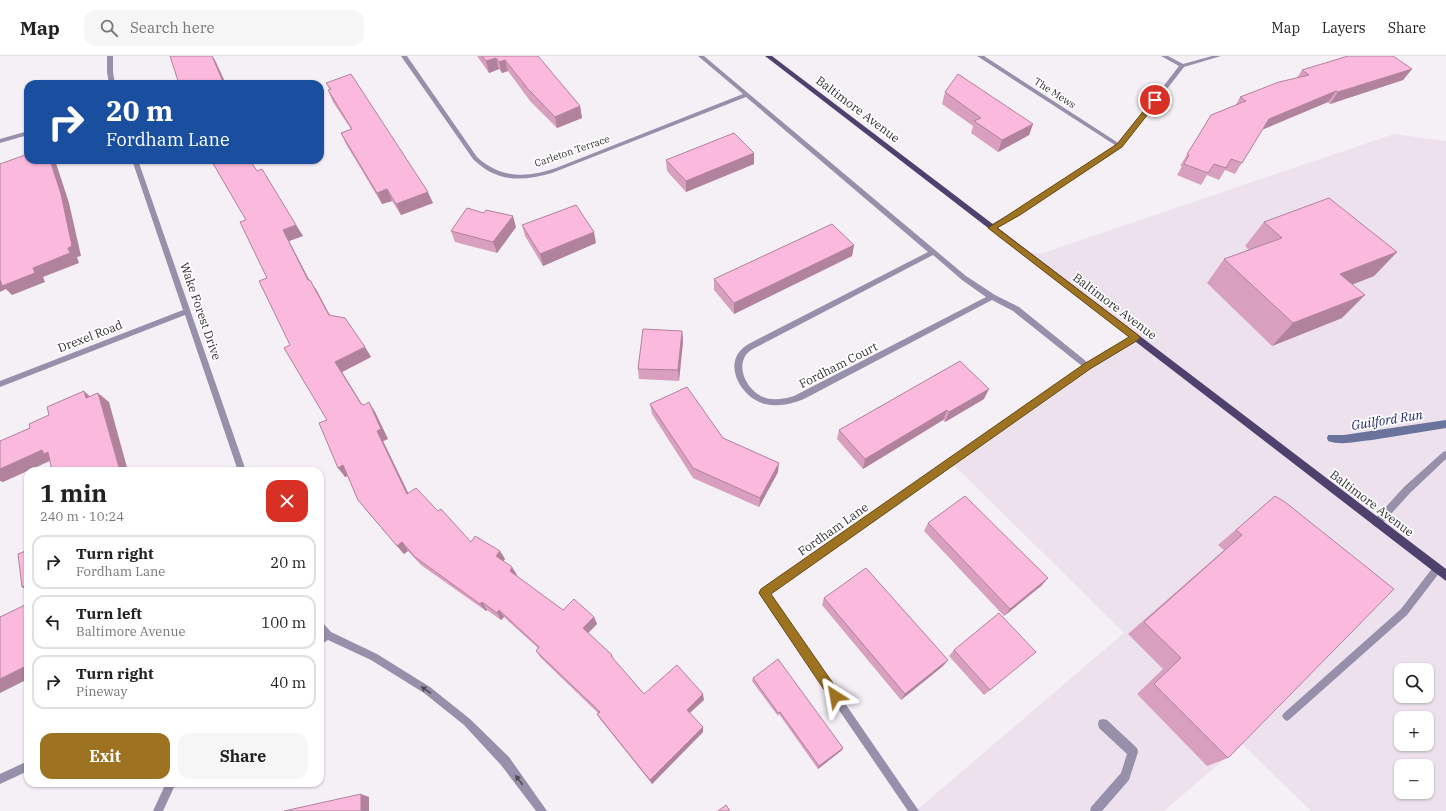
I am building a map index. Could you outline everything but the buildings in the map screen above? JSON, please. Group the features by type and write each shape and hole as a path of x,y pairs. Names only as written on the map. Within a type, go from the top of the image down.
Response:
{"main road":[{"name":"Baltimore Avenue","path":"768,56 1442,573"}],"street":[{"path":"110,56 111,80"},
{"name":"Carleton Terrace","path":"404,56 475,158 484,167 509,176 526,177 544,173 639,138 747,95"},
{"path":"701,56 964,278 992,297 1016,309 1087,366"},
{"name":"The Mews","path":"980,56 1120,146"},
{"path":"1164,56 1182,66"},
{"path":"992,228 1120,146 1182,66 1218,56"},
{"path":"0,141 24,134"},
{"name":"Wake Forest Drive","path":"136,164 241,467"},
{"name":"Fordham Court","path":"933,252 761,341 743,352 738,367 741,381 748,391 763,400 782,402 801,397 992,297"},
{"name":"Drexel Road","path":"0,384 188,311"},
{"name":"Fordham Lane","path":"914,811 764,593 1087,366 1136,338"},
{"path":"1377,523 1407,490 1446,454"},
{"path":"1287,716 1404,612 1442,573"},
{"path":"324,638 374,657 427,690 467,722 505,761 542,811"},
{"path":"1095,811 1125,776 1133,752 1103,724"},
{"path":"0,780 24,768"},
{"path":"158,811 168,787"}],"shaded area":[{"path":"1394,134 1446,141 1446,811 1311,811 1242,744 1164,811 919,811 918,809 1124,633 951,462 1087,366 1135,338 1077,294 1031,252 1040,254"}],"waterway":[{"name":"Guilford Run","path":"1332,438 1344,439 1446,424"}],"route":[{"path":"835,696 764,593 1087,366 1136,338 992,228 1120,146 1155,100"}]}
